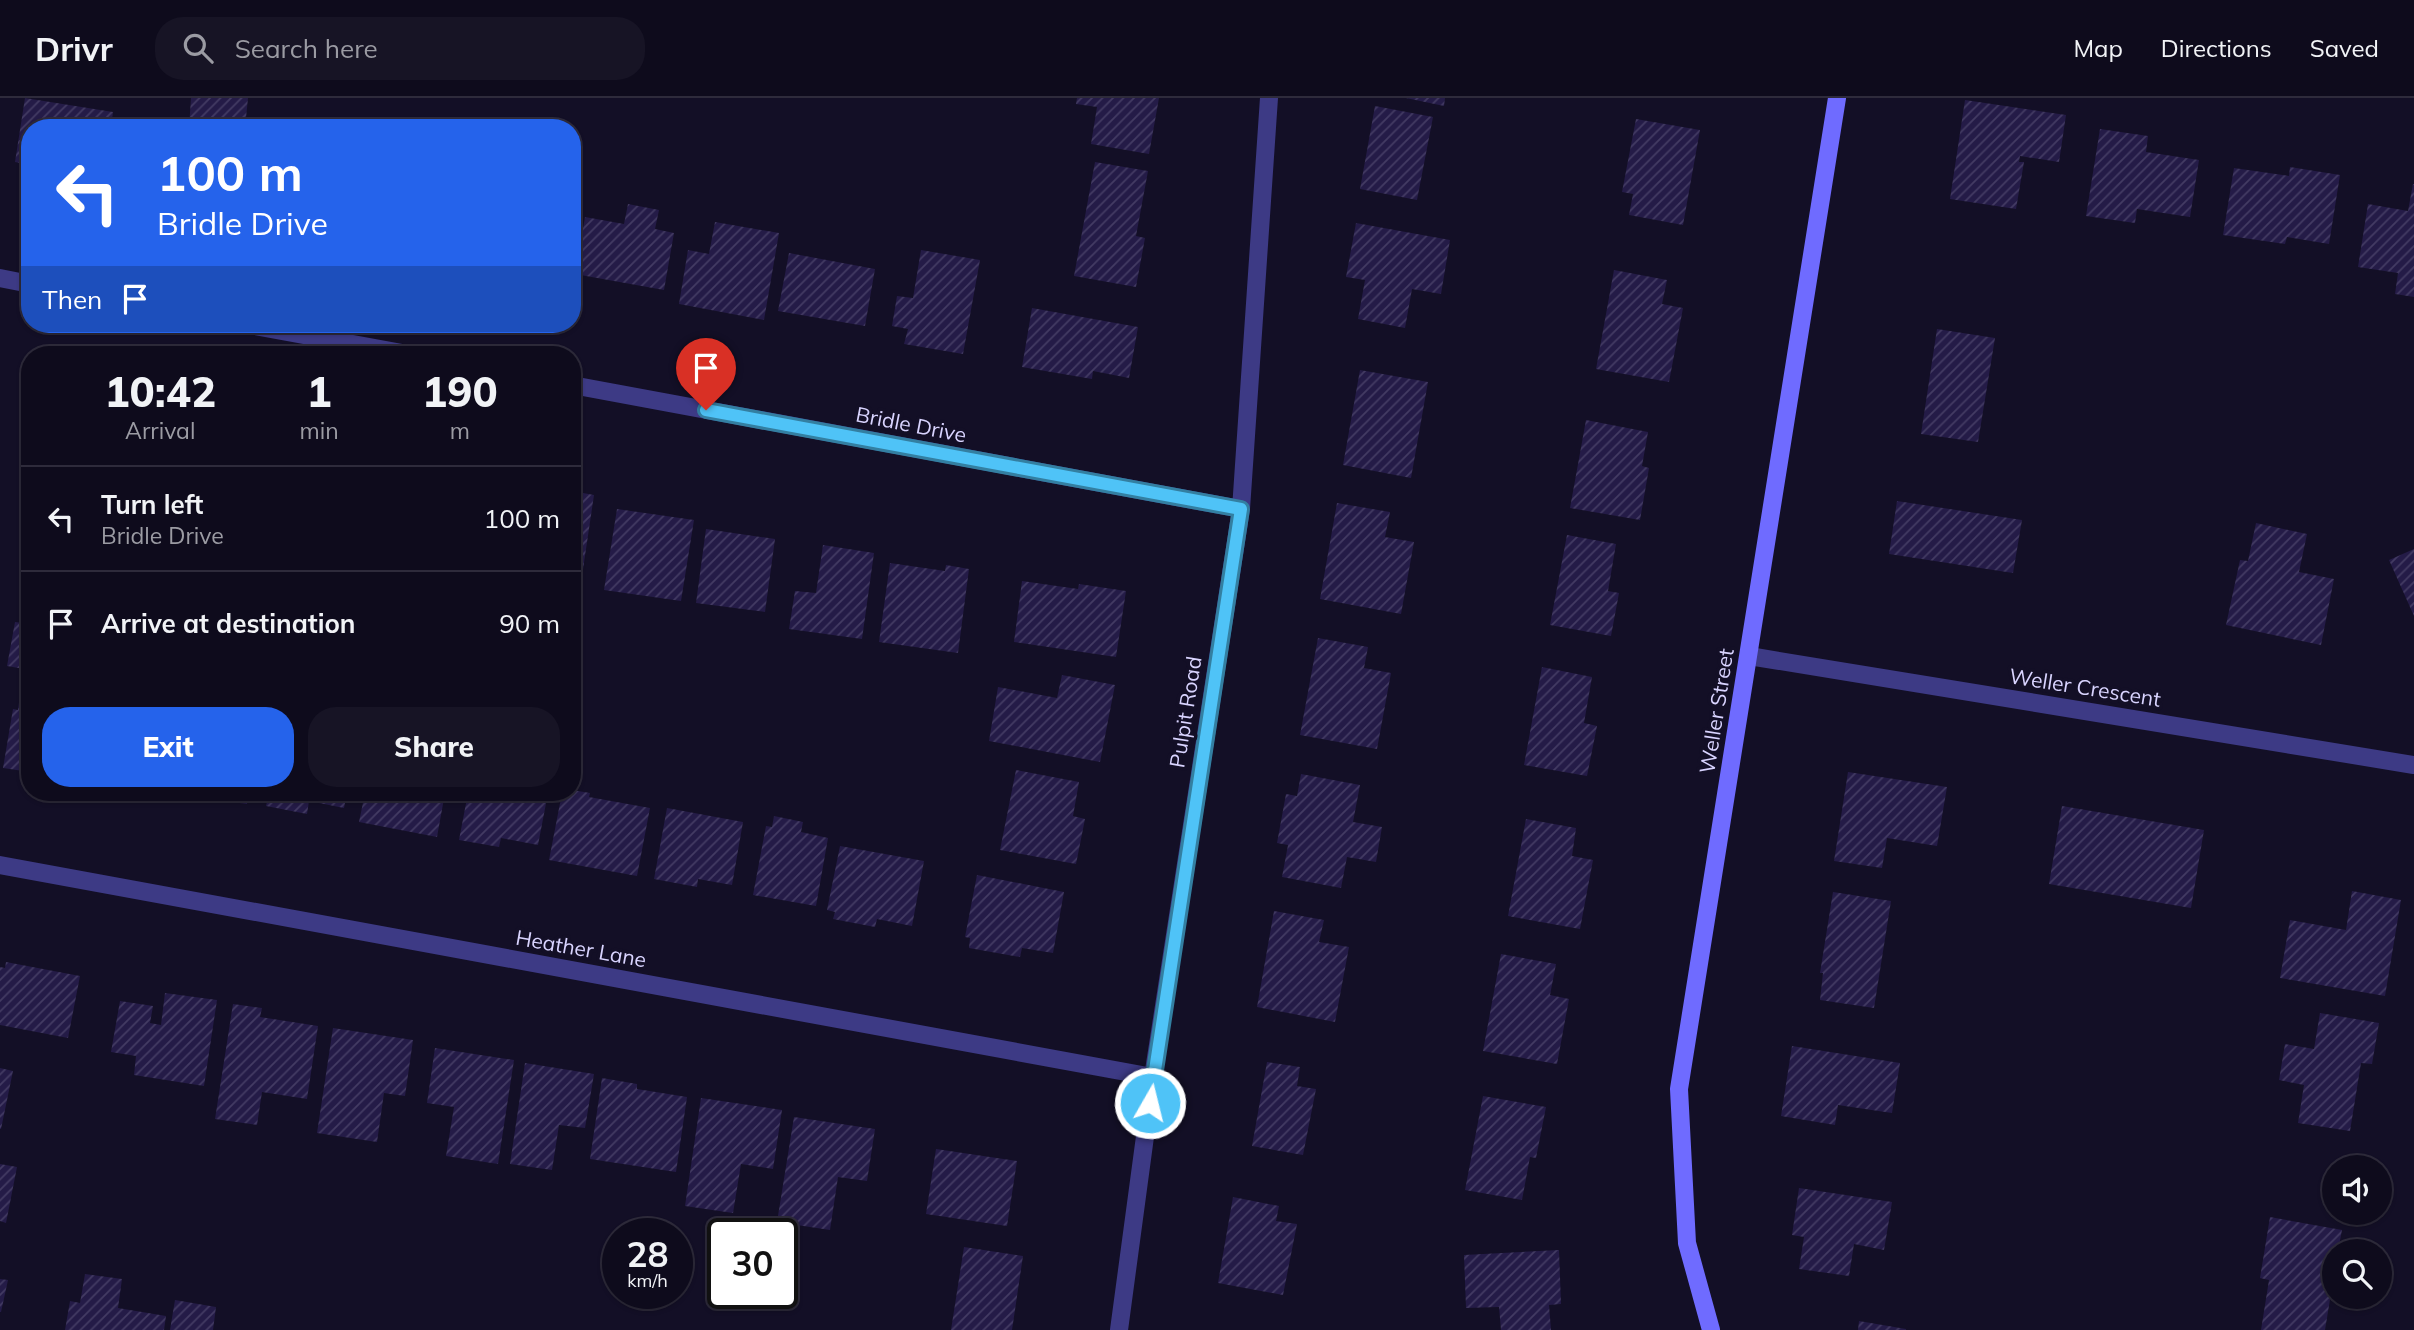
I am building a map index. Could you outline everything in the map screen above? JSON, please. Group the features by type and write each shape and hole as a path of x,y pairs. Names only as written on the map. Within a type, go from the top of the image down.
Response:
{"street":[{"name":"Pulpit Road","path":"1119,1330 1153,1077 1241,509 1269,98"},
{"name":"Weller Street","path":"1711,1330 1687,1243 1679,1090 1837,98"},
{"path":"0,278 21,282"},
{"path":"293,333 364,346"},
{"name":"Bridle Drive","path":"581,387 1241,509"},
{"name":"Weller Crescent","path":"1749,656 2414,765"},
{"name":"Heather Lane","path":"0,865 1153,1077"}],"building":[{"path":"25,98 113,112 112,119 22,119"},
{"path":"191,98 248,98 246,119 190,119"},
{"path":"1077,98 1159,98 1149,154 1091,144 1097,107 1076,104"},
{"path":"1406,98 1445,98 1444,106"},
{"path":"1965,100 2066,115 2059,162 2020,156 2019,162 2024,162 2016,209 1950,199"},
{"path":"1375,106 1433,117 1417,200 1360,189"},
{"path":"1636,119 1700,130 1683,225 1629,215 1633,194 1622,192"},
{"path":"21,124 21,163 15,162"},
{"path":"2100,129 2148,136 2146,152 2199,160 2190,217 2137,209 2135,223 2086,216"},
{"path":"1095,162 1148,171 1136,236 1145,238 1136,287 1074,276"},
{"path":"2290,167 2340,175 2329,244 2287,237 2285,244 2223,235 2234,168 2289,176"},
{"path":"2413,184 2414,297 2395,294 2398,273 2358,267 2368,204 2408,211"},
{"path":"628,204 659,210 655,229 674,233 664,290 581,275 581,240 585,217 624,224"},
{"path":"715,222 779,233 764,320 679,304 688,250 709,254"},
{"path":"1356,223 1450,240 1441,294 1412,289 1405,328 1358,319 1365,280 1346,277"},
{"path":"921,250 980,260 963,354 904,344 908,329 892,326 897,296 913,298"},
{"path":"789,253 875,269 865,326 778,311"},
{"path":"1614,270 1667,280 1662,304 1683,308 1669,382 1596,369"},
{"path":"1032,308 1138,327 1129,378 1093,371 1092,379 1022,367"},
{"path":"1937,329 1995,338 1978,442 1921,434"},
{"path":"1360,370 1428,382 1411,478 1343,465"},
{"path":"1586,420 1648,432 1642,466 1649,468 1640,520 1570,508"},
{"path":"581,493 594,495 581,576"},
{"path":"1897,501 2022,520 2013,573 1889,554"},
{"path":"1337,503 1390,512 1385,537 1414,542 1401,614 1320,599"},
{"path":"617,509 694,520 681,601 604,590"},
{"path":"2256,523 2307,534 2299,572 2334,579 2321,645 2226,625 2240,560 2248,561"},
{"path":"706,529 775,539 765,612 696,603"},
{"path":"1567,535 1616,544 1608,591 1619,593 1611,636 1550,625"},
{"path":"823,545 874,553 862,639 789,629 795,591 816,593"},
{"path":"2414,549 2414,616 2389,560"},
{"path":"890,563 945,571 946,565 969,569 958,653 879,642"},
{"path":"1022,581 1078,589 1079,584 1126,591 1116,657 1014,642"},
{"path":"15,622 21,623 21,668 7,666"},
{"path":"1318,638 1368,647 1364,668 1391,673 1377,749 1300,735"},
{"path":"1542,667 1592,677 1584,723 1597,726 1587,776 1524,765"},
{"path":"1062,675 1115,685 1100,762 989,741 998,687 1057,698"},
{"path":"20,695 21,771 3,768 13,709 18,710"},
{"path":"1016,770 1079,782 1073,816 1085,819 1076,864 1000,850"},
{"path":"1848,772 1947,787 1937,846 1887,838 1882,868 1834,861"},
{"path":"1301,774 1360,785 1353,822 1382,827 1376,862 1347,857 1341,888 1282,877 1288,845 1277,843 1286,794 1297,796"},
{"path":"581,792 590,793 589,797 650,808 637,876 549,860 560,801 581,801"},
{"path":"226,801 247,801 247,804"},
{"path":"267,801 309,801 307,814 266,806"},
{"path":"309,801 345,801 344,808"},
{"path":"363,801 444,801 437,837 359,822"},
{"path":"466,801 546,801 538,845 501,838 499,847 459,840"},
{"path":"2062,806 2204,830 2191,908 2049,884"},
{"path":"667,808 743,822 732,885 698,879 697,887 654,879"},
{"path":"774,816 803,822 801,832 828,838 816,906 753,895 766,826 772,827"},
{"path":"1526,819 1576,828 1572,856 1593,860 1580,929 1508,916"},
{"path":"840,846 924,861 912,926 877,919 875,927 833,919 835,912 827,910"},
{"path":"977,875 1064,892 1053,953 1022,948 1020,957 969,948 970,938 965,937"},
{"path":"2352,891 2401,900 2385,996 2280,978 2290,920 2346,930"},
{"path":"1833,892 1891,901 1874,1008 1820,1000 1823,973 1820,973"},
{"path":"1274,911 1324,920 1319,942 1349,947 1335,1022 1257,1007"},
{"path":"1501,954 1556,964 1550,995 1569,999 1557,1064 1483,1051"},
{"path":"6,962 80,976 68,1038 0,1025 0,967 5,968"},
{"path":"165,993 217,1000 204,1086 134,1075 136,1056 111,1052 120,1001 153,1006 150,1023 161,1025"},
{"path":"233,1004 262,1008 260,1017 318,1026 307,1099 262,1092 257,1125 215,1119"},
{"path":"2320,1013 2379,1023 2372,1064 2361,1063 2350,1131 2298,1123 2304,1085 2279,1080 2285,1044 2314,1049"},
{"path":"333,1028 413,1040 405,1096 384,1093 377,1142 317,1133"},
{"path":"1792,1046 1900,1063 1892,1113 1838,1105 1835,1125 1781,1116"},
{"path":"435,1048 514,1060 498,1164 446,1156 454,1107 427,1103"},
{"path":"1267,1062 1300,1067 1297,1086 1316,1089 1303,1155 1252,1146"},
{"path":"525,1063 594,1074 585,1128 559,1125 552,1170 510,1164"},
{"path":"0,1068 13,1071 1,1129 0,1129"},
{"path":"602,1078 637,1084 637,1089 687,1097 676,1172 590,1159"},
{"path":"1483,1096 1546,1107 1536,1158 1530,1157 1522,1200 1465,1190"},
{"path":"701,1098 782,1110 773,1169 741,1164 733,1213 685,1206"},
{"path":"794,1117 875,1129 867,1181 838,1177 830,1230 798,1225 798,1218 778,1218"},
{"path":"936,1149 1017,1161 1007,1226 926,1214"},
{"path":"0,1164 17,1167 6,1223 0,1221"},
{"path":"1799,1188 1892,1202 1884,1250 1854,1244 1849,1276 1799,1269 1804,1237 1792,1235"},
{"path":"1233,1197 1279,1206 1276,1221 1297,1224 1283,1295 1218,1283"},
{"path":"2270,1217 2342,1230 2340,1239 2322,1239 2322,1309 2328,1309 2325,1330 2261,1330 2269,1280 2260,1278"},
{"path":"964,1247 1023,1256 1012,1330 951,1330"},
{"path":"1559,1250 1561,1304 1549,1305 1551,1330 1501,1330 1499,1307 1466,1308 1464,1255"},
{"path":"85,1274 122,1279 118,1308 166,1316 164,1330 65,1330 70,1301 80,1303"},
{"path":"0,1279 8,1280 1,1312 0,1312"},
{"path":"175,1300 216,1307 213,1330 170,1330"},
{"path":"1859,1321 1906,1329 1906,1330 1858,1330"}],"route":[{"path":"706,410 1241,509 1150,1103"}]}
